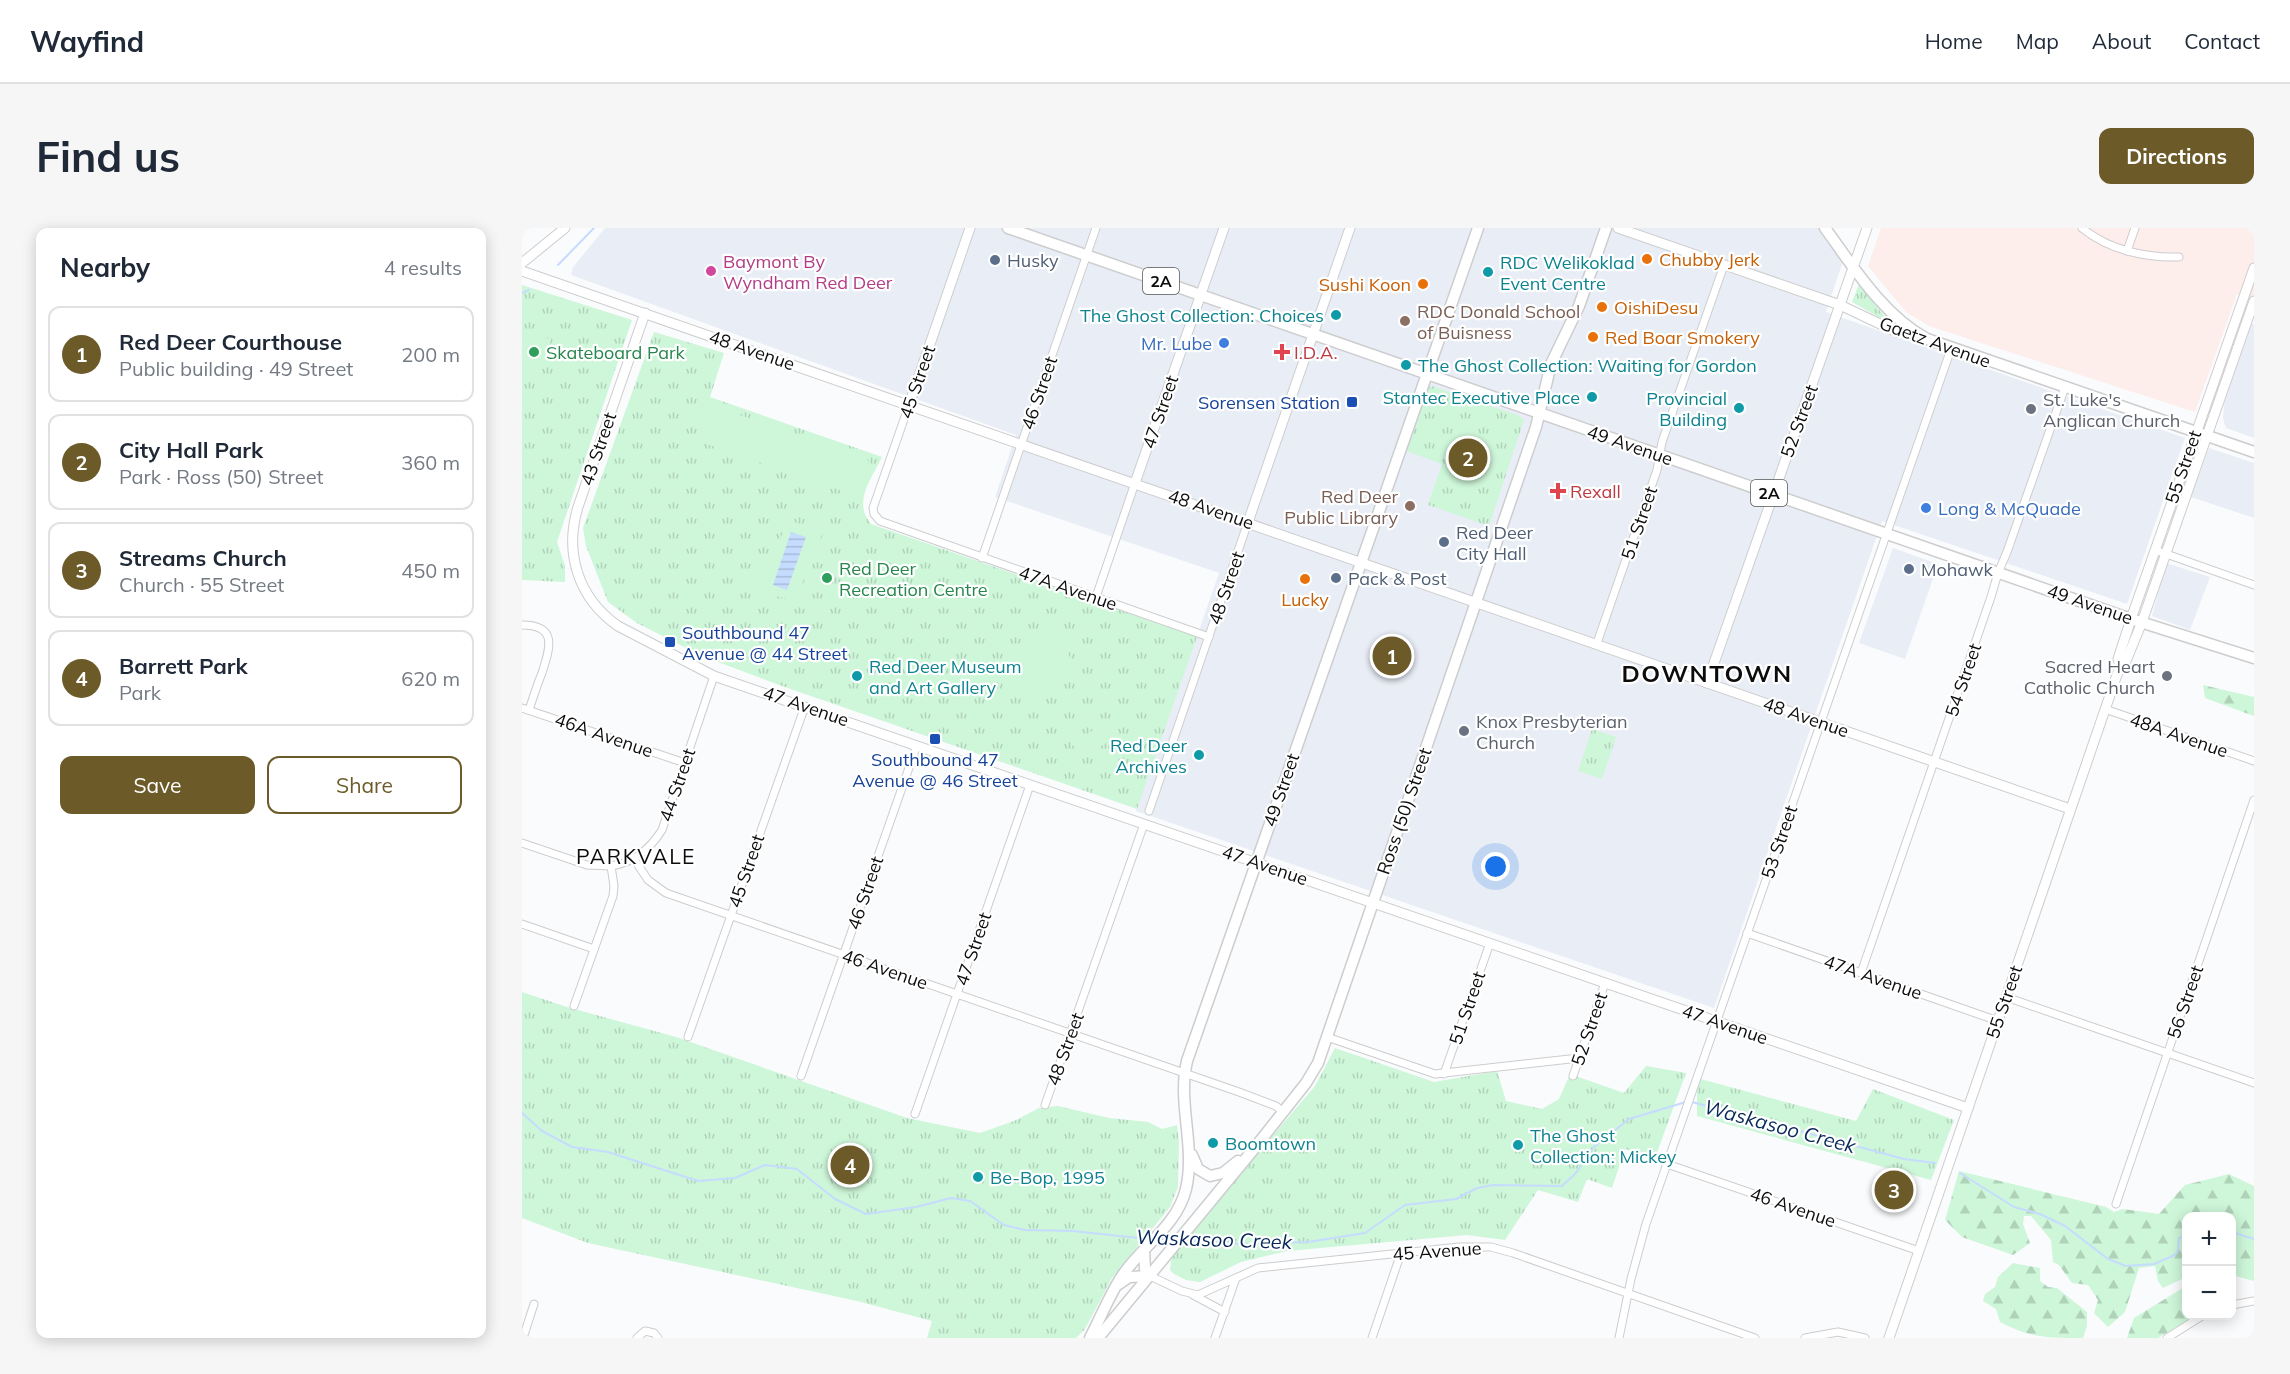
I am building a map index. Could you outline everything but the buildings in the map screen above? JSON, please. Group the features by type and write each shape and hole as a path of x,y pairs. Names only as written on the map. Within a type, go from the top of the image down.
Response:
{"main road":[{"name":"49 Avenue","path":"1008,228 1998,573 2254,658"},
{"name":"49 Street","path":"1090,1338 1125,1272 1163,1231 1179,1206 1185,1191 1189,1174 1184,1095 1185,1073 1191,1050 1478,228"},
{"name":"Ross (50) Street","path":"1098,1338 1253,1150 1312,1074 1327,1037 1476,601 1539,414 1556,350 1579,306 1606,228"},
{"path":"1825,228 1853,267 1894,316 1910,330"},
{"name":"Gaetz Avenue","path":"1910,330 1951,349 2254,452"},
{"path":"1188,1144 1197,1169 1210,1176 1222,1173 1253,1150"},
{"path":"1114,1290 1126,1279 1150,1276 1145,1269 1144,1250"}],"street":[{"path":"522,263 565,228"},
{"name":"45 Street","path":"892,526 878,520 873,508 970,228"},
{"name":"46 Street","path":"982,558 1096,228"},
{"name":"47 Street","path":"1096,597 1224,228"},
{"name":"48 Street","path":"1149,811 1350,228"},
{"name":"Gaetz Avenue","path":"1617,228 1840,305 1898,332 1910,330"},
{"name":"52 Street","path":"1707,683 1867,228"},
{"path":"2082,228 2107,244 2127,251 2157,257 2179,257"},
{"path":"2127,251 2135,228"},
{"name":"51 Street","path":"1597,643 1657,471 1662,442 1724,265"},
{"name":"55 Street","path":"2137,620 2155,550 2254,268"},
{"name":"48 Avenue","path":"522,271 2070,809"},
{"name":"55 Street","path":"1889,1338 2120,666 2118,658 2165,554 2254,301"},
{"name":"43 Street","path":"583,587 572,555 574,519 645,313"},
{"name":"53 Street","path":"1619,1338 1640,1244 1951,349"},
{"name":"54 Street","path":"1861,973 1992,597 1998,573 2065,387"},
{"name":"47A Avenue","path":"892,526 1209,637"},
{"path":"2155,550 2254,585"},
{"name":"47 Avenue","path":"583,587 598,610 618,626 714,676 1968,1107"},
{"path":"522,625 538,626 546,633 549,642 548,655 526,709"},
{"name":"44 Street","path":"611,866 634,859 651,844 662,830 714,676"},
{"name":"45 Street","path":"688,1037 804,706"},
{"name":"46A Avenue","path":"526,709 685,763"},
{"name":"48A Avenue","path":"2105,709 2254,761"},
{"name":"46 Street","path":"801,1076 917,745"},
{"name":"47 Street","path":"915,1114 1030,784"},
{"name":"56 Street","path":"2116,1204 2254,800"},
{"name":"48 Street","path":"1045,1105 1144,824"},
{"path":"522,843 579,863 611,866 613,896 574,1006"},
{"name":"46 Avenue","path":"634,859 648,880 662,891 1271,1103 1283,1112"},
{"path":"522,924 594,949"},
{"name":"47A Avenue","path":"1747,933 1998,1021"},
{"name":"51 Street","path":"1444,1074 1490,943"},
{"name":"52 Street","path":"1573,1076 1605,982"},
{"path":"2006,997 2254,1083"},
{"path":"1327,1037 1431,1073 1444,1074 1579,1058"},
{"name":"46 Avenue","path":"1667,1164 1919,1251"},
{"name":"45 Avenue","path":"1193,1295 1204,1293 1258,1268 1469,1246 1491,1247 1755,1338"},
{"path":"1372,1338 1401,1253"},
{"path":"1150,1276 1225,1312"},
{"path":"1215,1338 1236,1278"},
{"path":"2236,1304 2254,1301"},
{"path":"523,1338 534,1304"},
{"path":"2167,1338 2196,1320"},
{"path":"637,1338 645,1330 654,1333 658,1338"},
{"path":"1805,1338 1838,1332 1865,1338"}],"shaded area":[{"path":"605,228 1819,228 1843,261 1826,312 2185,438 2127,604 1882,521 1714,1008 1136,811 1219,573 995,497 1016,435 571,275 573,267"},
{"path":"1881,228 2254,228 2254,297 2237,294 2195,412 1929,326 1906,312 1868,266"},
{"path":"2254,324 2254,438 2226,428 2223,419 2224,405 2247,325"},
{"path":"2209,448 2254,463 2254,518 2191,497"},
{"path":"1893,548 1938,564 1905,659 1859,643"},
{"path":"2166,563 2210,577 2190,630 2152,616"}],"green space":[{"path":"1859,284 1885,316 1880,318 1852,302"},
{"path":"522,285 632,320 557,542 565,566 565,582 522,580"},
{"name":"Skateboard Park","path":"525,330 532,330 551,340 542,365 535,368 522,364 522,334"},
{"path":"654,332 724,353 710,397 882,457 863,499 863,507 871,524 1197,637 1137,809 702,656 637,623 608,602 586,546 583,528"},
{"path":"1432,386 1520,416 1524,420 1489,526 1428,505 1442,464 1406,451 1424,394"},
{"path":"711,405 867,459 869,463 858,494 854,495 698,441 696,437 707,407"},
{"path":"787,519 823,533 817,541 800,591 802,593 799,602 768,594 750,573 777,549"},
{"path":"1048,625 1076,666 1033,694 1007,651"},
{"path":"2203,685 2254,697 2254,716 2205,698"},
{"path":"1105,722 1115,737 1082,759 1072,744"},
{"path":"1592,729 1616,737 1602,779 1578,771"},
{"path":"522,992 676,1037 907,1118 980,1133 1014,1121 1039,1108 1058,1106 1109,1118 1148,1122 1162,1129 1177,1125 1178,1187 1170,1207 1112,1278 1085,1329 1076,1338 927,1338 932,1321 857,1301 588,1243 522,1218"},
{"path":"1335,1048 1434,1082 1497,1071 1506,1101 1542,1109 1559,1099 1570,1074 1624,1093 1646,1066 1686,1073 1655,1158 1625,1149 1612,1188 1587,1179 1578,1202 1538,1190 1505,1240 1467,1235 1287,1251 1241,1262 1200,1282 1186,1280 1174,1274 1170,1270 1172,1254 1315,1086"},
{"path":"1697,1078 1856,1121 1873,1089 1954,1120 1931,1180 1697,1116"},
{"path":"1959,1171 2106,1207 2114,1212 2123,1209 2159,1214 2185,1185 2229,1174 2254,1186 2254,1281 2236,1276 2236,1212 2182,1212 2182,1279 2163,1288 2158,1281 2155,1266 2139,1268 2125,1312 2108,1327 2094,1313 2098,1300 2088,1285 2072,1283 2059,1265 2053,1262 2051,1240 2031,1216 2024,1216 2023,1224 2030,1243 2013,1255 1962,1237 1945,1220"},
{"path":"2013,1263 2040,1268 2040,1281 2048,1287 2057,1288 2087,1312 2087,1326 2083,1338 2040,1336 2000,1322 1996,1309 1983,1301 1985,1294 1995,1287 1998,1277"},
{"path":"2182,1288 2182,1320 2188,1320 2158,1338 2127,1338 2134,1318"}],"water":[{"path":"791,532 806,537 787,590 773,585"}],"waterway":[{"name":"Waskasoo Creek","path":"558,265 594,228"},
{"name":"Waskasoo Creek","path":"522,293 529,290"},
{"name":"Waskasoo Creek","path":"1183,1240 1241,1244 1308,1242 1365,1233 1405,1205 1456,1199 1477,1188 1493,1185 1562,1186 1576,1173 1594,1147 1629,1119 1686,1102"},
{"name":"Waskasoo Creek","path":"1692,1102 1904,1159 1935,1163"},
{"name":"Waskasoo Creek","path":"522,1113 542,1131 572,1147 608,1152 698,1181 735,1178 765,1165 797,1169 835,1199 866,1214 916,1207 951,1198 970,1201 1004,1225 1025,1230 1073,1231 1148,1239"},
{"name":"Waskasoo Creek","path":"1960,1173 2014,1207 2040,1214 2065,1226 2108,1259 2126,1266 2154,1264 2175,1255 2179,1238 2182,1237"},
{"name":"Waskasoo Creek","path":"2236,1233 2254,1239"},
{"name":"Waskasoo Creek","path":"1160,1239 1175,1240"}],"place":[{"name":"Chubby Jerk","path":"1647,259"},
{"name":"Husky","path":"995,260"},
{"name":"Baymont By Wyndham Red Deer","path":"711,271"},
{"name":"RDC Welikoklad Event Centre","path":"1488,272"},
{"name":"Sushi Koon","path":"1423,284"},
{"name":"OishiDesu","path":"1602,307"},
{"name":"The Ghost Collection: Choices","path":"1336,315"},
{"name":"RDC Donald School of Buisness","path":"1405,321"},
{"name":"Red Boar Smokery","path":"1593,337"},
{"name":"Mr. Lube","path":"1224,343"},
{"name":"Skateboard Park","path":"534,352"},
{"name":"I.D.A.","path":"1282,352"},
{"name":"The Ghost Collection: Waiting for Gordon","path":"1406,365"},
{"name":"Stantec Executive Place","path":"1592,397"},
{"name":"Sorensen Station","path":"1352,402"},
{"name":"Provincial Building","path":"1739,408"},
{"name":"St. Luke's Anglican Church","path":"2031,409"},
{"name":"City Hall Park","path":"1468,458"},
{"name":"Rexall","path":"1558,491"},
{"name":"Red Deer Public Library","path":"1410,506"},
{"name":"Long & McQuade","path":"1926,508"},
{"name":"Red Deer City Hall","path":"1444,542"},
{"name":"Mohawk","path":"1909,569"},
{"name":"Red Deer Recreation Centre","path":"827,578"},
{"name":"Pack & Post","path":"1336,578"},
{"name":"Lucky","path":"1305,579"},
{"name":"Southbound 47 Avenue @ 44 Street","path":"670,642"},
{"name":"Red Deer Courthouse","path":"1392,656"},
{"name":"Red Deer Museum and Art Gallery","path":"857,676"},
{"name":"Sacred Heart Catholic Church","path":"2167,676"},
{"name":"Knox Presbyterian Church","path":"1464,731"},
{"name":"Southbound 47 Avenue @ 46 Street","path":"935,739"},
{"name":"Red Deer Archives","path":"1199,755"},
{"name":"Boomtown","path":"1213,1143"},
{"name":"The Ghost Collection: Mickey","path":"1518,1145"},
{"name":"Barrett Park","path":"850,1165"},
{"name":"Be-Bop, 1995","path":"978,1177"},
{"name":"Streams Church","path":"1894,1190"}],"district":[{"name":"DOWNTOWN","path":"1707,673"},
{"name":"PARKVALE","path":"636,856"}]}
